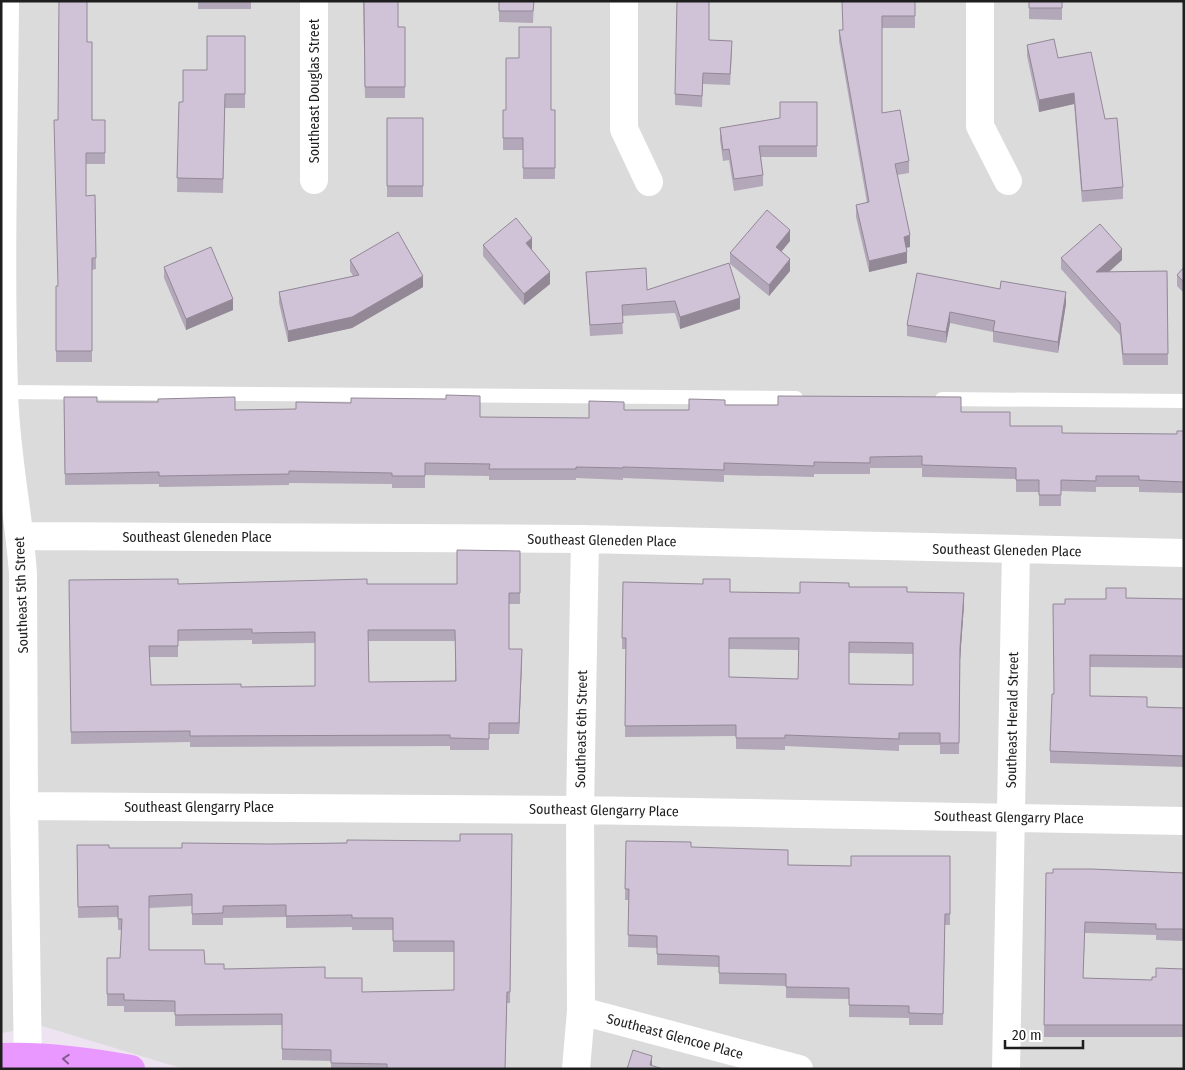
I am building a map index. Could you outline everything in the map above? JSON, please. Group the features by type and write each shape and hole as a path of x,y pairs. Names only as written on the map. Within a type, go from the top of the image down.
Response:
{"main road":[{"path":"1,1057 28,1062 84,1060 131,1069"}],"street":[{"name":"Southeast 5th Street","path":"5,1 2,345 10,468 21,536 23,574 16,813 28,1062"},
{"name":"Southeast Douglas Street","path":"314,1 314,180"},
{"path":"624,1 624,130 649,182"},
{"path":"980,1 980,126 1008,181"},
{"name":"Southeast Gleneden Place","path":"21,536 585,539 1184,553"},
{"name":"Southeast 6th Street","path":"576,1069 581,1011 580,810 585,539"},
{"name":"Southeast Herald Street","path":"1006,1069 1016,550"},
{"name":"Southeast Glengarry Place","path":"16,813 580,810 1010,816 1184,821"},
{"name":"Southeast Glencoe Place","path":"581,1011 799,1069"}],"lane":[{"path":"4,392 807,398"},
{"path":"926,399 1184,401"}],"shaded area":[{"path":"1,1 1184,1 1184,1069 184,1069 42,1026 1,1033"}],"building":[{"path":"59,1 87,1 87,42 92,42 92,120 105,120 105,153 86,153 86,196 95,195 96,258 92,258 92,351 56,351 56,286 58,286 54,120 58,120"},
{"path":"364,1 398,1 398,27 405,27 405,87 365,87"},
{"path":"499,1 534,1 533,11 499,11"},
{"path":"677,1 709,1 709,40 732,41 730,74 703,73 702,96 675,94"},
{"path":"842,1 915,1 915,16 882,16 882,113 900,110 909,161 895,164 910,235 904,237 907,252 869,261 856,205 869,202 839,30 843,30"},
{"path":"1029,1 1062,1 1062,8 1029,8"},
{"path":"519,27 551,27 551,110 555,110 555,168 523,168 523,138 503,138 503,110 506,110 506,58 519,58"},
{"path":"207,36 245,36 245,94 225,94 223,179 177,178 179,102 183,102 183,70 207,70"},
{"path":"1054,39 1058,58 1091,52 1105,119 1117,118 1123,187 1082,191 1074,93 1039,100 1027,45"},
{"path":"780,102 817,102 817,146 759,146 763,175 734,179 729,149 723,150 720,128 780,118"},
{"path":"387,118 423,118 423,186 387,186"},
{"path":"767,210 790,230 776,247 790,259 769,285 730,253"},
{"path":"516,218 532,238 526,243 550,272 524,294 483,245"},
{"path":"1100,224 1122,249 1096,272 1167,271 1168,354 1123,354 1120,323 1061,258"},
{"path":"398,232 423,276 352,317 288,331 279,292 359,275 350,260"},
{"path":"211,247 233,299 186,319 164,267"},
{"path":"729,263 740,298 680,317 675,301 622,305 623,323 590,325 586,272 646,268 647,290"},
{"path":"1184,267 1184,282 1177,275"},
{"path":"917,273 1000,289 1001,281 1066,292 1058,342 993,331 995,321 950,312 946,332 907,325"},
{"path":"446,395 480,396 480,417 589,418 589,401 624,402 624,410 689,410 689,399 725,400 725,405 778,405 778,396 961,397 961,412 1010,412 1010,426 1062,426 1062,433 1177,434 1177,431 1184,431 1184,482 1139,480 1139,476 1096,476 1096,481 1061,480 1061,495 1039,495 1039,480 1016,480 1016,468 922,465 922,456 870,457 870,463 814,462 814,466 724,463 724,470 623,467 489,469 490,464 425,463 425,476 392,476 392,473 289,471 289,474 159,476 159,472 65,474 64,397 97,397 97,402 158,402 158,399 235,397 235,410 296,409 296,402 351,403 351,398 446,399"},
{"path":"457,550 520,551 520,593 509,593 509,649 522,649 519,723 489,723 489,739 450,738 450,735 190,736 190,731 71,732 69,580 178,579 178,584 367,579 367,584 457,584","holes":["252,629 252,633 315,632 315,686 241,687 241,684 151,685 149,646 178,646 178,630","368,630 455,630 456,681 369,682"]},
{"path":"703,579 730,579 730,592 800,593 800,582 849,583 849,587 907,587 907,592 964,593 960,648 959,743 940,743 940,733 899,733 899,739 785,735 785,738 736,738 736,725 625,726 626,638 622,638 623,582 703,584","holes":["729,638 799,638 798,679 729,677","849,642 913,643 913,685 849,684"]},
{"path":"1106,588 1126,588 1126,598 1184,599 1184,656 1090,655 1090,696 1147,697 1147,707 1184,708 1184,756 1050,751 1052,694 1054,694 1053,604 1065,604 1065,599 1106,599"},
{"path":"460,834 512,834 510,992 507,992 505,1069 387,1069 387,1064 331,1063 331,1050 282,1049 282,1014 175,1015 175,1001 124,1000 124,994 107,994 107,958 120,958 122,919 118,919 118,906 78,907 77,845 109,845 109,848 182,848 182,843 347,843 347,840 460,841","holes":["192,894 192,914 223,913 223,906 286,905 286,916 352,915 352,918 393,918 393,941 454,941 454,990 362,992 362,978 325,978 325,967 224,969 224,964 205,964 204,950 149,950 149,896"]},
{"path":"626,841 691,842 691,847 788,850 788,865 851,866 851,856 950,856 950,914 945,914 943,1014 909,1013 909,1006 849,1005 849,988 786,987 786,974 719,973 719,956 657,954 657,936 628,935 629,889 625,889"},
{"path":"1053,869 1184,873 1184,929 1156,929 1156,924 1085,922 1083,978 1152,980 1152,977 1156,977 1156,968 1184,969 1184,1025 1044,1025 1046,873 1053,873"},
{"path":"633,1050 652,1056 650,1065 663,1069 627,1069"}]}
